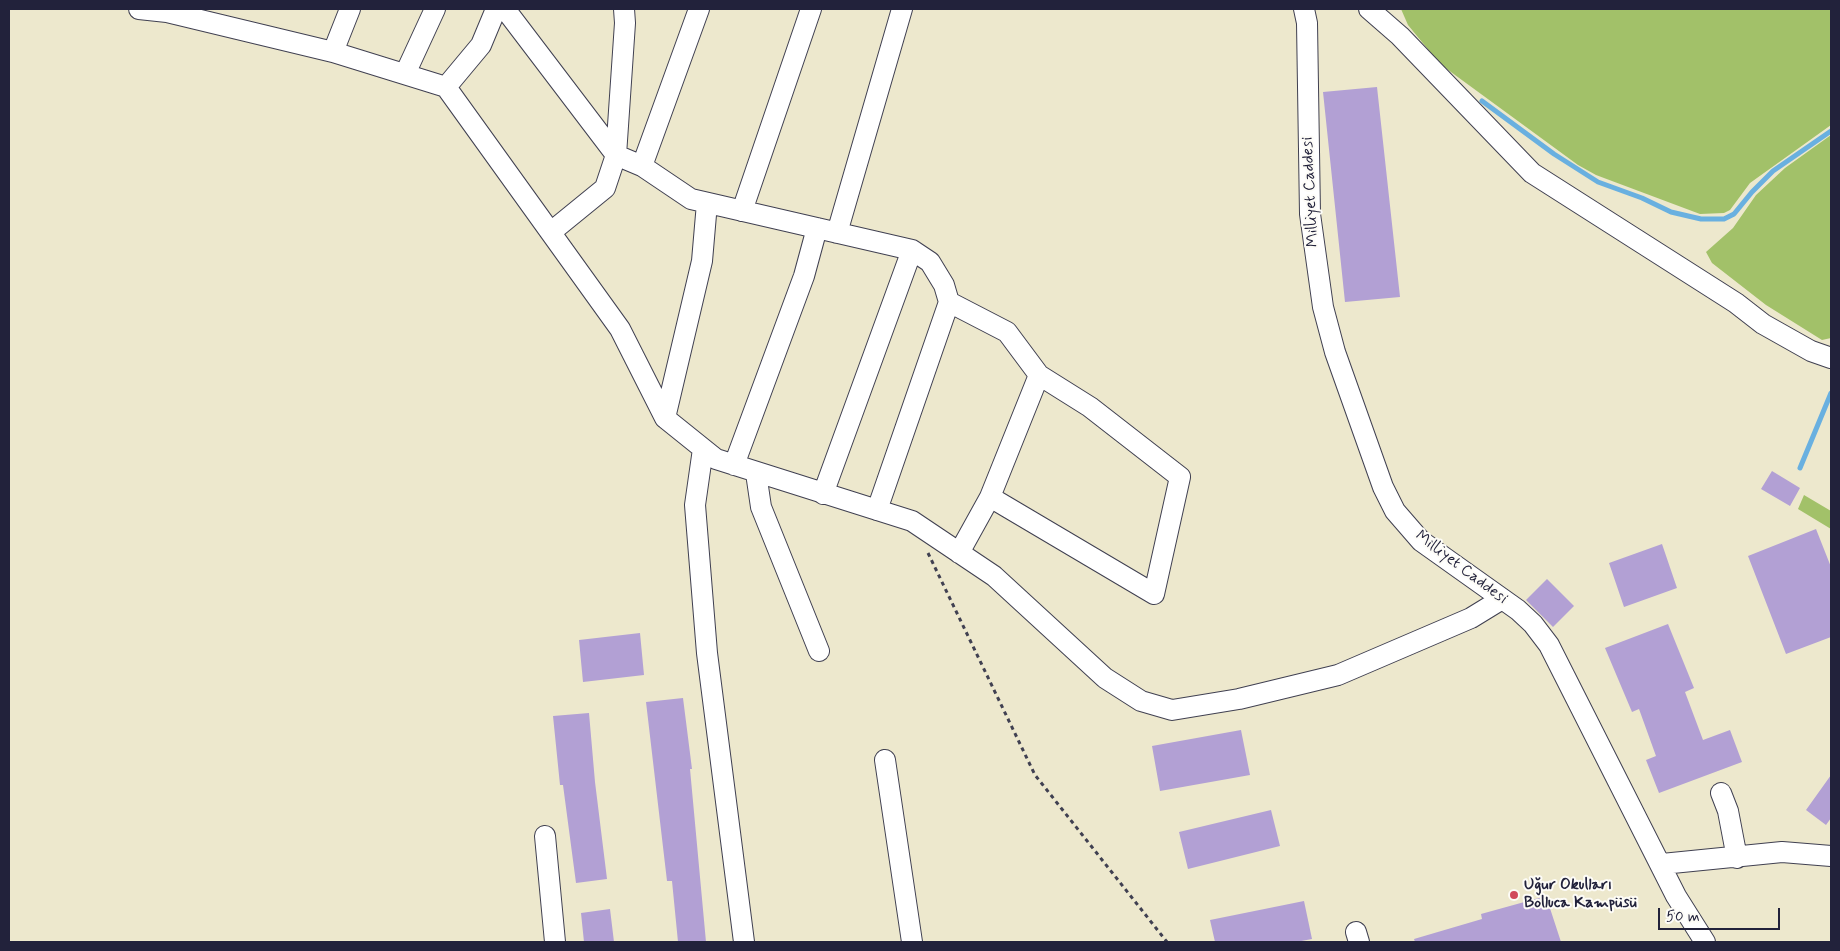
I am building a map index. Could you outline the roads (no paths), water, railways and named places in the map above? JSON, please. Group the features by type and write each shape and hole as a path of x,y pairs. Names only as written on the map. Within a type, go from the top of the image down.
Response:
{"street":[{"path":"139,9 203,14 446,87 620,329 665,418 716,459 912,521 994,576 1105,678 1141,701 1172,710 1240,699 1338,675 1471,618 1502,599"},
{"path":"333,52 350,9"},
{"path":"405,74 435,9"},
{"path":"446,87 481,45 496,9"},
{"path":"505,9 616,155 642,166 691,199 912,250 930,262 944,285 949,302 877,510"},
{"path":"551,232 605,188 616,155 625,23 624,9"},
{"path":"642,166 699,9"},
{"path":"742,211 811,9"},
{"path":"837,233 902,9"},
{"name":"Milliyet Caddesi","path":"1304,9 1307,23 1310,214 1323,307 1335,352 1383,487 1395,510 1421,540 1481,582 1533,624 1549,645 1620,788 1662,864 1676,896 1705,942"},
{"path":"1369,9 1400,36 1532,173 1736,303 1763,324 1811,351 1831,358"},
{"path":"665,418 702,261 707,203"},
{"path":"734,466 804,276 817,228"},
{"path":"823,494 912,250"},
{"path":"949,302 1007,332 1039,375 1090,407 1180,477 1154,594 990,497"},
{"path":"959,553 990,497 1039,375"},
{"path":"703,449 695,505 706,643 744,942"},
{"path":"756,473 761,507 819,651"},
{"path":"885,760 912,942"},
{"path":"1721,794 1728,811 1737,858"},
{"path":"545,836 555,942"},
{"path":"1662,864 1782,852 1831,856"}],"waterway":[{"path":"1482,101 1554,154 1598,182 1642,198 1671,212 1701,219 1724,219 1734,214 1773,171 1831,131"},
{"path":"1800,468 1831,393"}],"place":[{"name":"Uğur Okulları Bolluca Kampüsü","path":"1514,895"}]}
